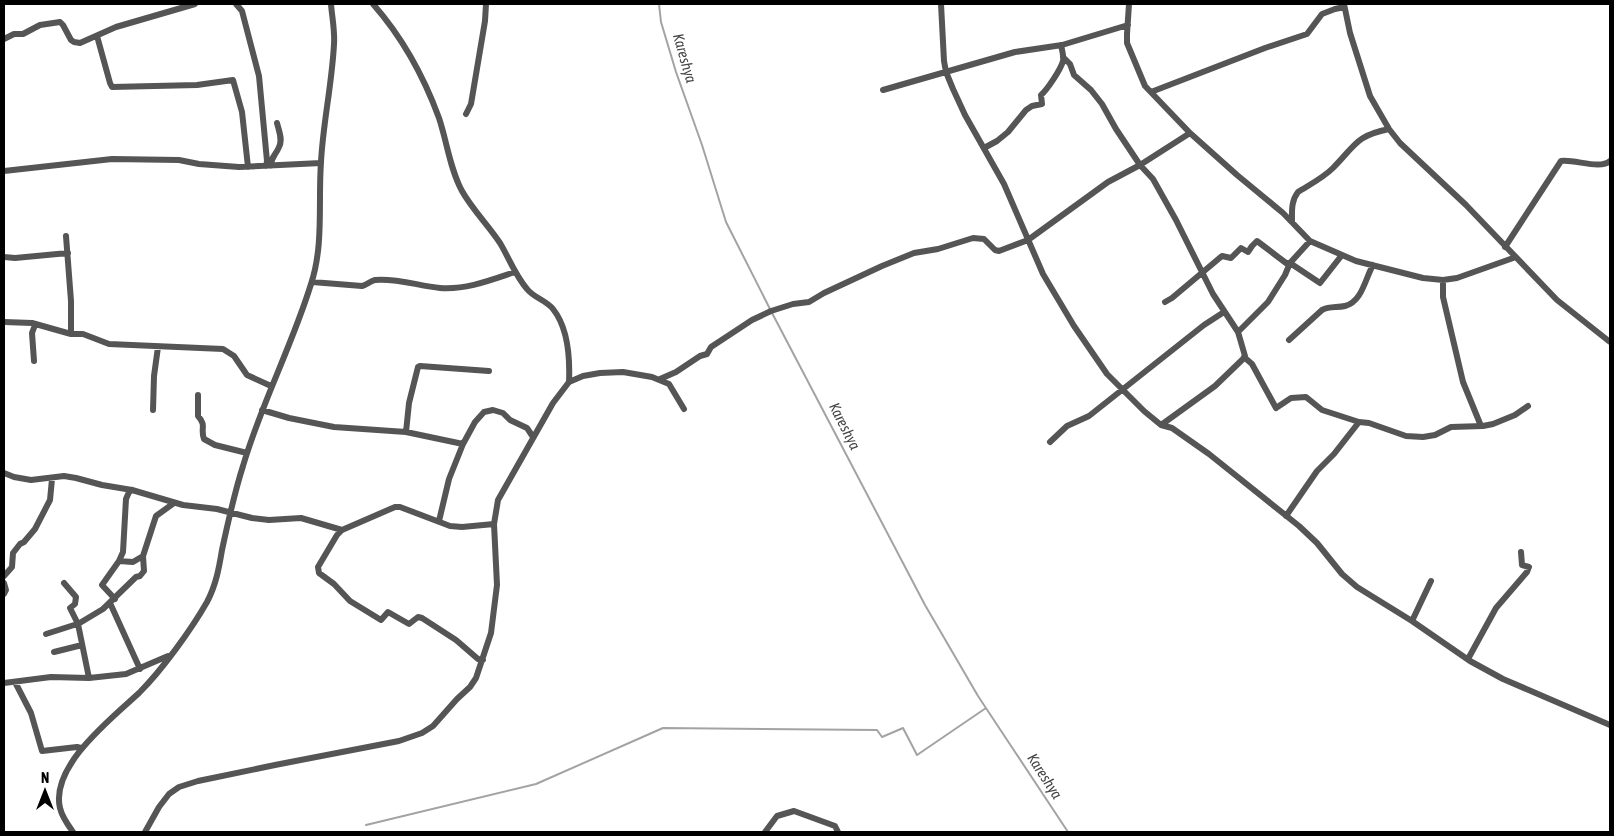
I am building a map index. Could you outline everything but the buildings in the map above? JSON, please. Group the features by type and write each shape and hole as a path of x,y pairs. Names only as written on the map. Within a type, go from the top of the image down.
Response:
{"street":[{"path":"4,39 14,34 23,34 40,25 60,22 74,42 80,44 116,27 195,4"},
{"path":"236,4 242,11 259,76 268,166"},
{"path":"73,832 60,810 60,792 71,763 81,748 120,708 139,692 170,656 214,588 231,512 247,453 271,386 298,324 312,282 316,267 321,163 334,43 330,4"},
{"path":"373,4 384,17 423,79 439,119 461,189 500,243 515,272 533,296 554,309 564,332 570,363 569,382"},
{"path":"466,114 471,104 485,21 486,4"},
{"path":"941,4 946,72 965,115 1004,184 1043,274 1074,326 1107,374 1161,425 1172,428 1209,454 1286,516 1317,543 1349,581 1468,659 1503,679 1610,725"},
{"path":"1130,4 1128,43 1145,86 1190,133 1237,175 1283,212 1310,241 1373,266 1423,278 1443,280 1464,276 1516,257"},
{"path":"1151,92 1265,48 1307,34 1322,14 1344,6 1350,33 1370,96 1389,129 1400,143 1466,205 1557,300 1610,342"},
{"path":"883,90 1015,52 1061,45 1128,25"},
{"path":"97,36 112,87 197,85 233,80 242,112 248,166"},
{"path":"984,148 1008,132 1026,110 1032,106 1042,104 1041,95 1050,85 1063,63 1061,45"},
{"path":"1063,57 1070,64 1074,75 1091,90 1102,104 1140,165 1153,178 1202,273 1224,312 1238,332 1244,357 1252,364 1276,408 1291,398 1306,397 1322,410 1406,436 1423,437 1435,435 1451,427 1481,426 1504,420 1528,406"},
{"path":"268,166 272,156 280,147 281,138 277,123"},
{"path":"1292,222 1294,197 1298,192 1332,169 1354,144 1363,137 1389,129"},
{"path":"660,379 676,372 700,356 707,354 711,347 752,320 785,306 809,302 824,293 914,253 938,249 973,238 984,239 995,250 999,251 1028,240 1108,182 1140,165 1190,133"},
{"path":"4,170 112,159 180,160 199,164 248,166 321,163"},
{"path":"1505,246 1561,161 1600,164 1607,164 1610,161"},
{"path":"66,236 71,301 71,334"},
{"path":"1238,332 1268,302 1285,276 1290,263 1310,241"},
{"path":"1165,302 1222,256 1231,258 1240,248 1248,252 1254,243 1258,242 1286,263 1290,263 1320,283 1342,255"},
{"path":"4,257 15,258 68,253"},
{"path":"1289,340 1322,310 1328,307 1342,307 1351,304 1359,297 1373,266"},
{"path":"312,282 366,286 375,280 442,288 484,283 515,272"},
{"path":"1443,280 1443,298 1463,382 1481,426"},
{"path":"1050,442 1067,426 1089,416 1204,325 1224,312"},
{"path":"4,322 26,322 71,334 83,334 109,344 223,349 234,356 248,374 271,386"},
{"path":"34,361 32,333 35,325"},
{"path":"153,410 154,376 158,347"},
{"path":"1161,425 1215,386 1244,357"},
{"path":"406,432 413,385 417,369 420,366 489,371"},
{"path":"145,832 169,794 179,787 198,781 275,765 399,742 422,733 433,726 476,678 491,633 497,586 494,524 498,500 553,403 569,382 583,376 623,372 660,379 669,384 684,409"},
{"path":"198,395 198,416 204,424 202,434 204,439 215,445 247,453"},
{"path":"262,410 289,418 334,427 406,432 463,444"},
{"path":"439,522 449,480 463,444 475,422 484,412 493,410 503,413 510,420 527,428 533,437"},
{"path":"1286,516 1317,471 1334,454 1359,422"},
{"path":"4,473 31,480 52,479 64,476 76,478 102,486 132,490 174,503 231,512 252,518 269,520 301,518 342,530"},
{"path":"4,576 12,567 13,554 35,529 50,500 52,479"},
{"path":"132,490 126,499 123,552 102,585 112,601 140,669"},
{"path":"46,634 78,624 103,609 144,571 143,556 156,516 174,503"},
{"path":"483,660 478,659 456,640 422,618 418,617 409,624 388,612 381,620 350,601 334,584 319,573 318,567 342,530 395,508 400,507 454,527 494,524"},
{"path":"1468,659 1501,602 1527,572 1529,567 1522,565 1521,552"},
{"path":"119,561 133,562 143,556"},
{"path":"1412,621 1431,581"},
{"path":"4,583 6,590 4,594"},
{"path":"64,583 76,597 75,604 70,608 78,624 90,678"},
{"path":"54,652 82,645"},
{"path":"4,684 51,677 90,678 126,674 170,656"},
{"path":"15,682 31,713 42,751 81,748"},
{"path":"765,832 777,816 797,811 835,826 838,832"}],"waterway":[{"name":"Kareshya","path":"659,4 661,22 676,72 702,145 726,222 925,605 978,696 1068,832"},
{"path":"366,825 536,784 663,728 877,730 882,737 903,728 917,755 986,708"}]}
